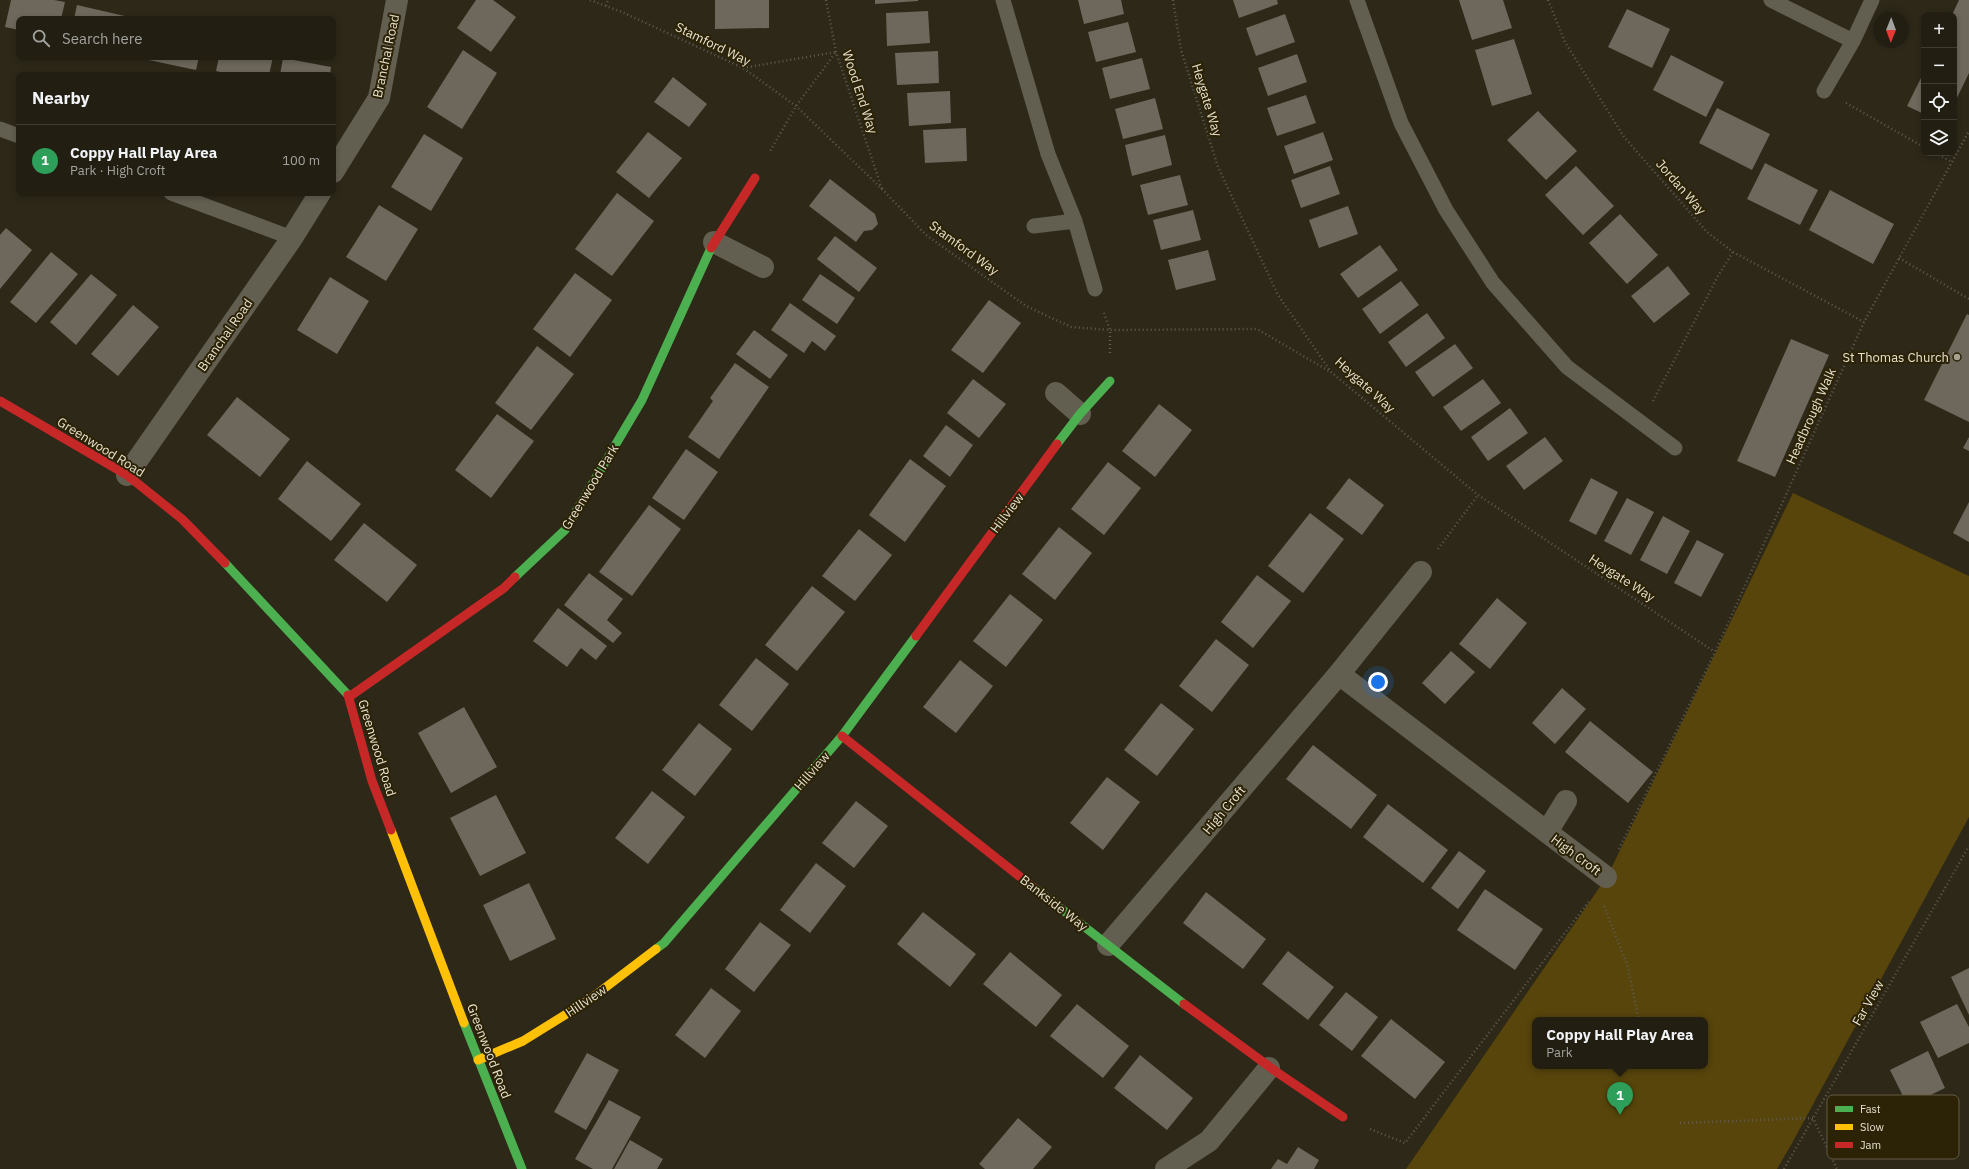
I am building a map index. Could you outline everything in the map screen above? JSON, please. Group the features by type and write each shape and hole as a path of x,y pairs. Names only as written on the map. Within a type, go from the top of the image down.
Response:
{"street":[{"name":"Branchal Road","path":"336,167 379,98 397,0"},
{"name":"Greenwood Park","path":"349,697 504,588 566,530 642,400 714,242 755,178"},
{"name":"Branchal Road","path":"127,475 292,238 318,196"},
{"path":"714,242 763,267"},
{"name":"Hillview","path":"478,1060 523,1041 589,1000 664,943 842,736 1080,414 1110,381"},
{"path":"1056,393 1080,414"},
{"name":"Greenwood Road","path":"0,402 127,475 182,519 264,604 349,697 372,781 478,1060 522,1169"},
{"name":"High Croft","path":"1108,945 1339,674 1421,572"},
{"name":"High Croft","path":"1339,674 1547,832 1602,883"},
{"name":"Bankside Way","path":"842,736 1108,945 1269,1068 1343,1117"},
{"name":"High Croft","path":"1547,832 1566,801"},
{"path":"1166,1169 1209,1141 1269,1068"}],"lane":[{"path":"1003,0 1048,154 1075,221 1095,289"},
{"path":"1357,0 1401,123 1446,210 1494,283 1567,367 1675,448"},
{"path":"1771,0 1853,41"},
{"path":"1824,91 1853,41 1872,0"},
{"path":"0,129 16,135"},
{"path":"179,196 292,238"},
{"path":"1034,226 1075,221"}],"path":[{"name":"Stamford Way","path":"590,0 743,68 796,106 882,189 926,235 1026,306 1072,327 1110,330 1257,329 1331,372"},
{"path":"606,6 608,0"},
{"name":"Wood End Way","path":"826,0 836,52 882,189"},
{"name":"Heygate Way","path":"1173,0 1181,50 1218,167 1278,295 1331,372 1478,495 1715,652"},
{"name":"Jordan Way","path":"1548,0 1565,42 1624,137 1707,232 1733,252 1864,322"},
{"path":"743,68 836,52"},
{"path":"755,178 796,106 836,52"},
{"path":"1824,91 1921,145"},
{"name":"Headbrough Walk","path":"1343,1117 1405,1143 1602,883 1715,652 1864,322 1969,131"},
{"path":"1941,156 1952,162"},
{"path":"1642,423 1718,276 1733,252"},
{"path":"1899,258 1969,299"},
{"path":"1421,572 1478,495"},
{"name":"Far View","path":"1784,1169 1969,846"},
{"path":"1602,883 1627,964 1638,1017"},
{"path":"1680,1123 1813,1118 1827,1148"},
{"path":"1832,1159 1837,1169"}],"shaded area":[{"path":"1793,493 1969,576 1969,817 1777,1169 1406,1169 1608,875"}],"building":[{"path":"11,0 54,0 65,2 62,16 16,16 16,29 5,27"},
{"path":"476,0 493,0 516,17 491,52 457,28"},
{"path":"715,0 769,0 769,28 715,29"},
{"path":"875,0 918,0 918,1 875,4"},
{"path":"1078,0 1121,0 1124,14 1084,24"},
{"path":"1233,0 1277,0 1278,4 1239,18"},
{"path":"1459,0 1503,0 1512,28 1472,40"},
{"path":"1959,0 1969,0 1969,73 1957,98 1957,12 1953,12"},
{"path":"77,5 125,16 75,16"},
{"path":"1627,9 1670,29 1652,68 1608,47"},
{"path":"928,11 930,43 887,46 886,13"},
{"path":"1285,14 1295,42 1256,56 1246,28"},
{"path":"1128,22 1136,52 1096,62 1088,32"},
{"path":"1514,39 1532,94 1492,106 1475,50"},
{"path":"463,50 497,73 462,129 427,107"},
{"path":"938,51 939,83 897,85 895,53"},
{"path":"1297,54 1307,82 1268,96 1258,68"},
{"path":"1671,55 1724,82 1706,117 1653,90"},
{"path":"1142,58 1150,89 1110,99 1102,68"},
{"path":"149,60 198,60 196,70"},
{"path":"218,60 272,60 270,72 216,71"},
{"path":"283,60 294,60 331,67 330,72 281,72"},
{"path":"673,77 707,104 689,127 654,102"},
{"path":"1921,78 1921,113 1907,106"},
{"path":"950,91 951,123 909,126 907,93"},
{"path":"1306,95 1316,123 1277,136 1267,108"},
{"path":"1155,98 1163,129 1123,139 1115,109"},
{"path":"1717,108 1770,134 1752,170 1699,143"},
{"path":"1538,111 1577,151 1546,180 1507,140"},
{"path":"966,128 967,161 925,163 923,130"},
{"path":"648,132 682,158 649,198 616,172"},
{"path":"1323,132 1333,160 1294,174 1284,146"},
{"path":"424,134 463,158 431,211 391,187"},
{"path":"1165,135 1172,165 1132,176 1125,145"},
{"path":"1765,163 1818,190 1800,225 1747,199"},
{"path":"1330,166 1340,194 1301,208 1291,180"},
{"path":"1576,166 1614,206 1583,235 1545,195"},
{"path":"1180,175 1188,205 1148,215 1140,185"},
{"path":"830,179 875,214 878,224 872,230 864,231 856,242 809,206"},
{"path":"1830,190 1894,224 1873,264 1809,230"},
{"path":"617,193 654,221 612,276 575,249"},
{"path":"379,205 418,229 386,281 346,257"},
{"path":"1348,206 1358,234 1319,248 1309,220"},
{"path":"1193,210 1201,240 1161,250 1153,220"},
{"path":"1620,214 1658,255 1627,284 1589,243"},
{"path":"6,228 32,250 0,289 0,235"},
{"path":"835,236 877,268 859,292 817,259"},
{"path":"1380,245 1398,270 1358,298 1340,274"},
{"path":"1208,250 1216,280 1176,290 1168,260"},
{"path":"51,252 78,274 36,323 10,302"},
{"path":"1668,266 1690,294 1654,323 1631,296"},
{"path":"575,273 612,300 570,357 533,329"},
{"path":"91,274 117,295 76,345 50,322"},
{"path":"820,274 855,298 837,324 802,300"},
{"path":"330,277 369,301 337,354 297,330"},
{"path":"1401,281 1419,305 1380,334 1362,309"},
{"path":"989,300 1021,323 983,373 951,350"},
{"path":"790,303 836,336 825,351 812,341 804,353 771,330"},
{"path":"133,305 159,327 118,376 91,354"},
{"path":"1427,313 1445,338 1406,367 1388,342"},
{"name":"St Thomas Church","path":"1967,314 1969,315 1969,422 1924,400"},
{"path":"754,330 788,355 770,379 736,354"},
{"path":"1791,339 1829,355 1775,477 1737,461"},
{"path":"1455,344 1473,368 1433,397 1415,372"},
{"path":"537,346 574,374 531,430 495,403"},
{"path":"735,363 769,387 719,459 688,437 713,401 710,398"},
{"path":"973,379 1006,404 979,438 947,413"},
{"path":"1483,379 1501,403 1461,431 1443,407"},
{"path":"237,397 290,439 260,477 207,435"},
{"path":"1159,404 1192,430 1155,477 1122,451"},
{"path":"1510,408 1528,433 1488,461 1471,437"},
{"path":"497,414 534,441 491,498 455,470"},
{"path":"946,425 973,445 950,477 923,456"},
{"path":"1545,437 1563,461 1524,490 1506,466"},
{"path":"1969,437 1969,451 1963,448"},
{"path":"686,449 718,472 684,520 652,498"},
{"path":"910,459 946,486 905,542 869,515"},
{"path":"307,461 361,504 331,541 278,499"},
{"path":"1108,462 1141,488 1104,535 1071,509"},
{"path":"1349,478 1384,505 1362,535 1326,508"},
{"path":"1591,478 1618,492 1596,535 1569,521"},
{"path":"1627,498 1654,512 1631,555 1604,541"},
{"path":"1969,502 1969,542 1953,533"},
{"path":"649,505 681,529 632,596 599,572"},
{"path":"1310,513 1344,539 1303,593 1268,566"},
{"path":"1663,516 1690,531 1667,574 1640,560"},
{"path":"364,523 417,565 387,602 334,560"},
{"path":"1059,527 1092,553 1055,600 1022,574"},
{"path":"859,529 892,555 855,601 822,576"},
{"path":"1697,540 1724,554 1701,597 1674,583"},
{"path":"589,573 623,599 607,620 622,633 613,643 564,605"},
{"path":"1257,575 1291,601 1253,648 1221,622"},
{"path":"812,586 845,612 797,671 765,645"},
{"path":"1010,594 1043,620 1006,667 973,641"},
{"path":"1497,598 1527,623 1490,669 1459,644"},
{"path":"558,608 607,646 596,660 581,648 567,667 533,641"},
{"path":"1216,639 1249,665 1212,712 1179,686"},
{"path":"1451,651 1475,672 1445,704 1422,683"},
{"path":"756,658 789,684 752,731 719,705"},
{"path":"960,660 993,686 956,733 923,707"},
{"path":"1562,688 1586,709 1555,744 1532,723"},
{"path":"1161,703 1194,729 1157,776 1124,750"},
{"path":"464,707 497,767 451,793 418,733"},
{"path":"1590,721 1653,772 1628,803 1565,752"},
{"path":"699,723 732,749 695,796 662,770"},
{"path":"1313,745 1377,795 1351,829 1286,779"},
{"path":"1107,777 1140,802 1103,850 1070,823"},
{"path":"652,791 685,817 648,864 615,838"},
{"path":"496,795 526,853 480,876 450,818"},
{"path":"856,801 888,826 854,868 822,843"},
{"path":"1388,804 1448,850 1423,883 1363,837"},
{"path":"1459,851 1486,871 1458,909 1431,888"},
{"path":"816,863 846,886 810,933 780,910"},
{"path":"529,883 556,939 510,961 483,905"},
{"path":"1485,889 1543,929 1515,970 1457,930"},
{"path":"1206,892 1266,939 1243,969 1183,923"},
{"path":"923,912 976,954 950,987 897,944"},
{"path":"760,922 791,945 754,992 725,969"},
{"path":"1288,951 1334,987 1308,1020 1262,984"},
{"path":"1010,952 1062,995 1036,1027 983,984"},
{"path":"1969,968 1969,1015 1951,977"},
{"path":"711,988 741,1011 705,1058 675,1035"},
{"path":"1346,992 1378,1017 1352,1051 1319,1025"},
{"path":"1077,1004 1129,1046 1103,1078 1050,1036"},
{"path":"1957,1004 1969,1027 1969,1043 1938,1058 1920,1022"},
{"path":"1391,1019 1445,1062 1415,1099 1361,1056"},
{"path":"1928,1051 1945,1088 1931,1095 1902,1095 1890,1070"},
{"path":"587,1053 619,1070 586,1130 554,1112"},
{"path":"1140,1055 1193,1098 1167,1130 1114,1088"},
{"path":"609,1100 641,1117 612,1169 593,1169 575,1159"},
{"path":"1018,1118 1052,1147 1033,1169 985,1169 979,1164"},
{"path":"630,1140 663,1159 657,1169 614,1169"},
{"path":"1298,1147 1319,1160 1314,1169 1271,1169 1278,1159 1287,1164"}],"traffic: fast":[{"path":"515,577 565,530 642,400 711,248"},
{"path":"1057,444 1080,414 1110,381"},
{"path":"225,563 348,695"},
{"path":"656,949 664,943 842,736 916,636"},
{"path":"1033,887 1184,1004"},
{"path":"464,1023 522,1169"}],"traffic: slow":[{"path":"391,830 464,1023"},
{"path":"478,1060 523,1041 589,1000 656,949"}],"traffic: jam":[{"path":"711,248 755,178"},
{"path":"0,401 127,475 182,519 225,563"},
{"path":"916,636 1057,444"},
{"path":"349,697 504,588 515,577"},
{"path":"348,695 372,781 391,830"},
{"path":"842,736 1033,887"},
{"path":"1184,1004 1278,1073 1343,1117"}],"place":[{"name":"St Thomas Church","path":"1957,357"},
{"name":"Coppy Hall Play Area","path":"1620,1115"}]}
